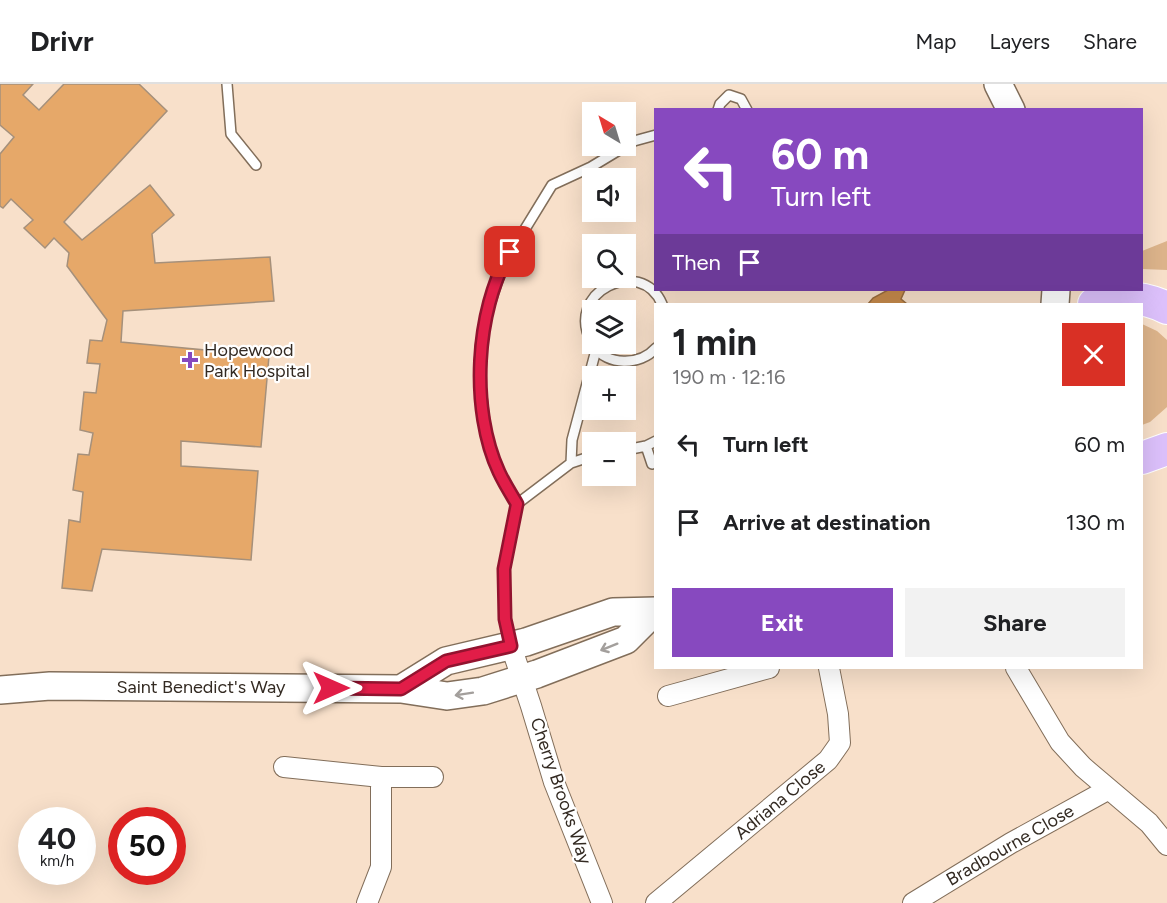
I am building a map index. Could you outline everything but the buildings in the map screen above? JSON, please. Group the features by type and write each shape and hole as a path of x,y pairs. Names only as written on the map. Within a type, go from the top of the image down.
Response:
{"highway":[{"path":"1115,297 1167,292"},
{"path":"1115,297 1155,302 1167,308"}],"main road":[{"path":"998,84 1010,108"},
{"name":"Saint Benedict's Way","path":"401,689 446,661 511,646 613,612 654,612"},
{"name":"Saint Benedict's Way","path":"0,690 50,686 401,689 447,696 483,691 575,661 626,640 654,613"}],"street":[{"name":"Cherry Brooks Way","path":"511,646 554,782 602,903"},
{"path":"668,696 765,669"},
{"name":"Adriana Close","path":"657,903 828,760 840,743 838,714 829,669"},
{"path":"1017,669 1060,742 1083,767 1149,823 1167,845"},
{"path":"284,767 381,777 434,777"},
{"path":"367,903 381,867 381,777"},
{"name":"Bradbourne Close","path":"913,903 1011,843 1109,789"}],"lane":[{"path":"226,84 231,134 256,165"},
{"path":"719,108 729,95 741,99 746,108"},
{"path":"517,504 498,472 486,435 479,370 481,342 502,265 552,185 591,167 634,141 654,136"},
{"path":"593,300 610,284 630,281 648,287 661,303"},
{"path":"605,354 613,360 632,362 654,350"},
{"path":"571,462 572,440 592,354"},
{"path":"636,448 654,442"},
{"path":"646,446 652,464"},
{"path":"511,646 505,619 504,569 517,504 571,462 582,459"}],"shaded area":[{"path":"1167,241 1167,270 1143,269 1143,251"},
{"path":"886,291 905,291 901,299 906,303 869,303"},
{"path":"1143,324 1157,331 1167,340 1167,407 1150,422 1143,425"}],"place":[{"name":"Hopewood Park Hospital","path":"190,360"}],"route":[{"path":"331,688 401,689 438,664 511,646 505,619 504,569 517,504 498,472 486,435 479,370 481,342 489,307 502,265 510,252"}]}
